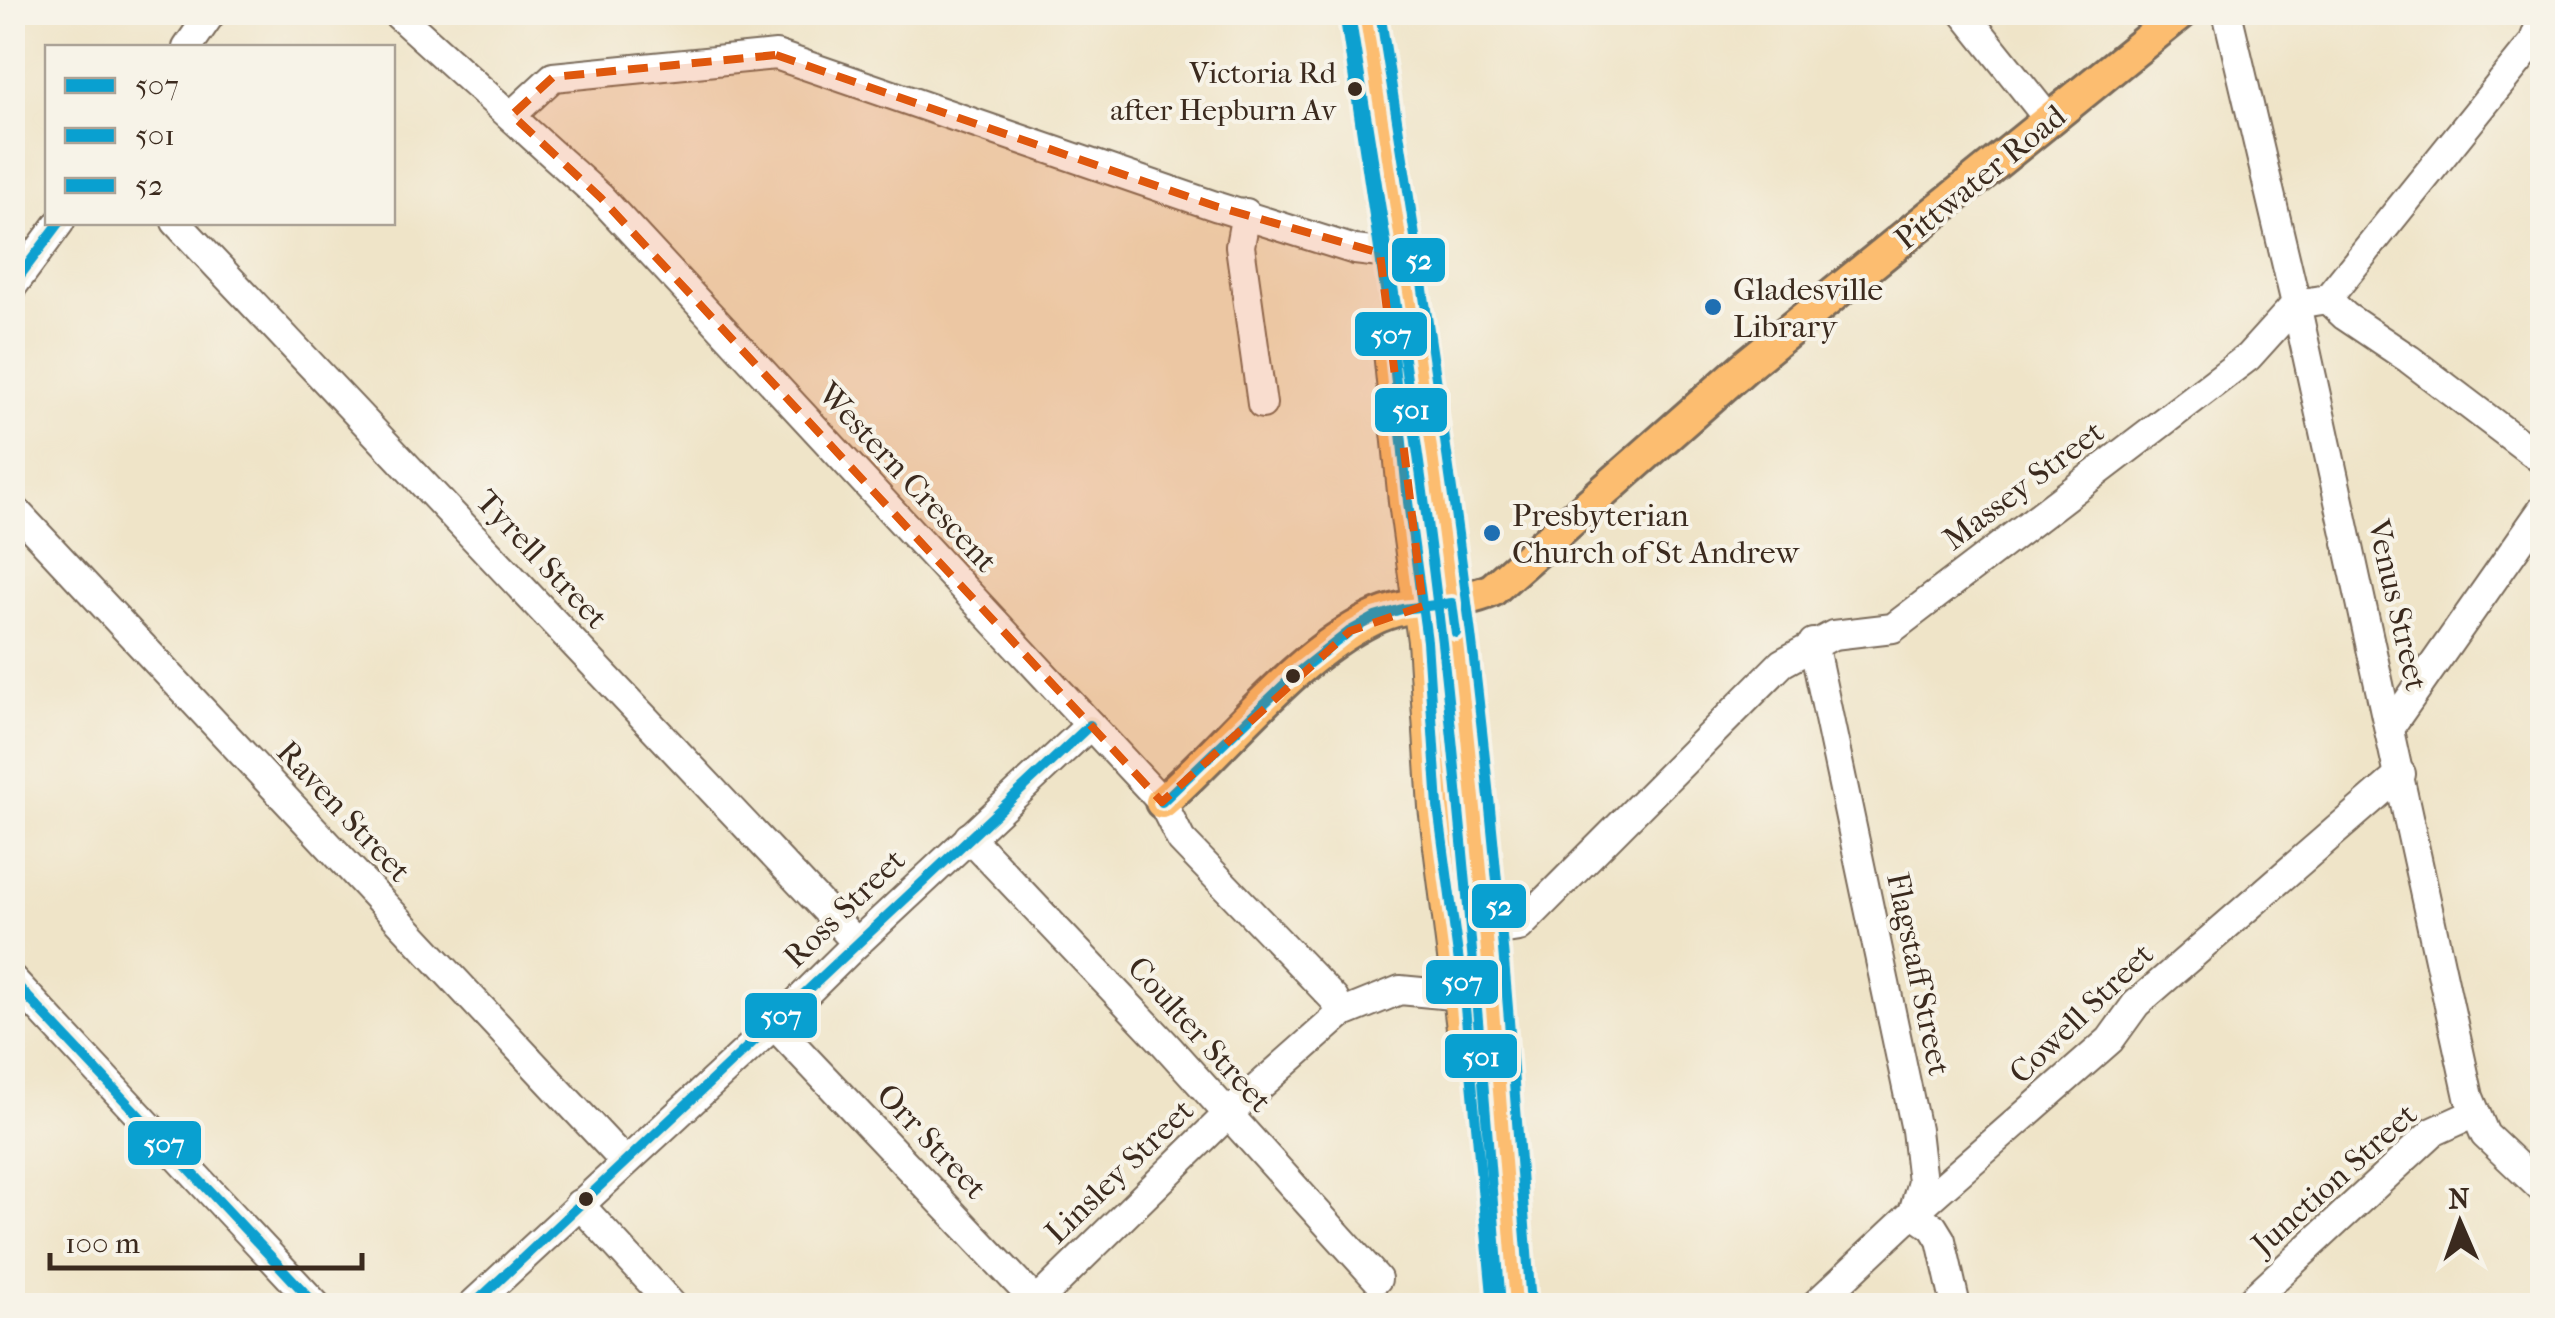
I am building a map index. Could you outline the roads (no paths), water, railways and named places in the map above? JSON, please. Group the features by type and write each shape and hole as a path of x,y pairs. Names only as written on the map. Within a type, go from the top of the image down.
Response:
{"highway":[{"path":"1344,12 1380,253 1408,502 1438,604 1438,808 1463,996 1493,1306"},
{"path":"1365,12 1404,257 1438,604 1487,932 1516,1306"}],"main road":[{"name":"Pittwater Road","path":"1162,802 1293,676 1350,632 1375,617 1492,590 1748,364 2182,12"}],"street":[{"path":"188,45 212,12"},
{"name":"Western Crescent","path":"395,12 601,198 1162,802 1181,840 1334,999 1341,1014"},
{"path":"1963,12 2050,121"},
{"name":"Venus Street","path":"2226,12 2296,304 2474,1113 2485,1135 2542,1189"},
{"path":"2296,304 2327,299 2532,43 2542,19"},
{"path":"512,115 552,77 776,55 1218,207 1355,250 1380,253"},
{"path":"1246,214 1240,246 1262,404"},
{"path":"12,287 58,225"},
{"name":"Tyrell Street","path":"179,225 857,943"},
{"path":"2327,299 2542,460"},
{"name":"Massey Street","path":"1487,932 1520,927 1782,663 1833,635 1893,628 2248,356 2296,304"},
{"name":"Raven Street","path":"12,507 624,1162"},
{"path":"2390,727 2542,510"},
{"name":"Flagstaff Street","path":"1814,643 1916,1130 1922,1182 1912,1213"},
{"name":"Ross Street","path":"471,1306 1090,725"},
{"name":"Cowell Street","path":"1814,1306 1912,1213 2110,1040 2136,1004 2400,774"},
{"name":"Coulter Street","path":"969,837 1376,1279"},
{"path":"12,979 317,1306"},
{"name":"Linsley Street","path":"1036,1304 1228,1114 1341,1014 1400,990 1463,996"},
{"name":"Orr Street","path":"774,1025 1036,1304"},
{"name":"Junction Street","path":"2245,1306 2433,1132 2474,1113"},
{"path":"579,1204 673,1306"},
{"path":"1912,1213 1933,1227 1941,1240 1956,1306"}],"place":[{"name":"Victoria Rd after Hepburn Av","path":"1355,89"},
{"name":"Gladesville Library","path":"1713,307"},
{"name":"Presbyterian Church of St Andrew","path":"1492,533"}]}
